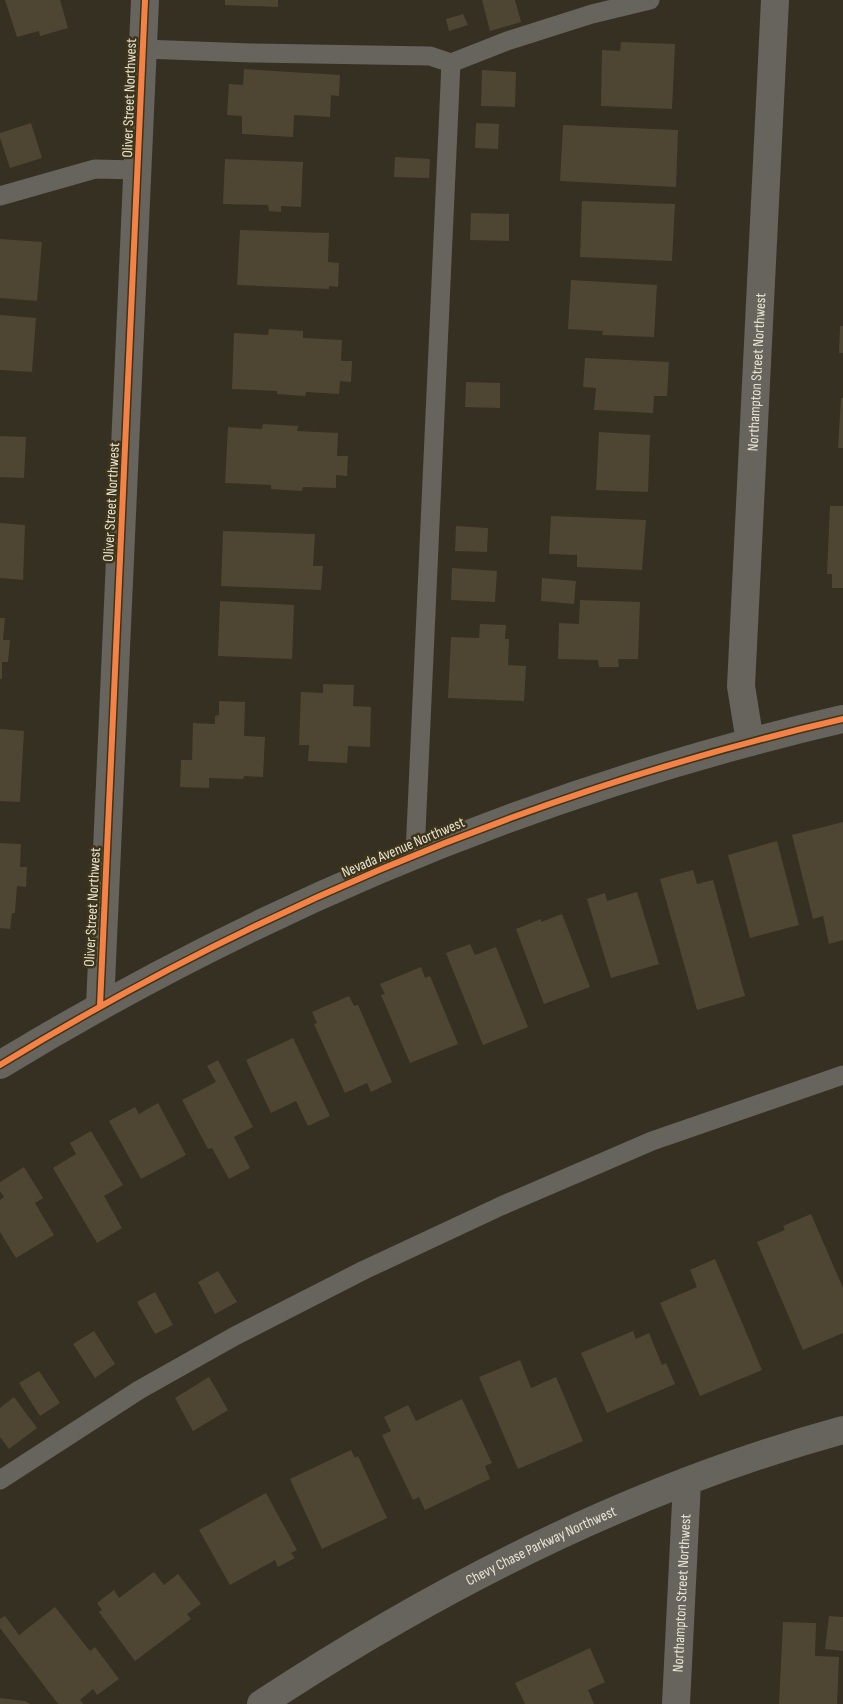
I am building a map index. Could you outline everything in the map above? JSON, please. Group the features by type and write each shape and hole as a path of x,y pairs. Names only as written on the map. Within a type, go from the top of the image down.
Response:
{"street":[{"name":"Oliver Street Northwest","path":"100,1006 145,0"},
{"name":"Northampton Street Northwest","path":"750,742 741,686 775,0"},
{"name":"Nevada Avenue Northwest","path":"0,1065 152,977 313,899 415,854 565,798 651,770 750,742 843,719"},
{"name":"Chevy Chase Parkway Northwest","path":"261,1704 371,1634 491,1567 616,1510 687,1482 749,1459 843,1430"},
{"name":"Northampton Street Northwest","path":"676,1704 687,1482"}],"lane":[{"path":"143,49 251,54 430,56 450,63 507,41 592,14 650,0"},
{"path":"415,854 450,63"},
{"path":"0,196 95,169 138,170"},
{"path":"0,1480 139,1390 235,1336 364,1270 501,1206 652,1141 843,1074"}],"building":[{"path":"5,0 60,0 68,28 40,36 39,31 17,37"},
{"path":"225,0 278,0 278,7 225,5"},
{"path":"482,0 515,0 521,22 490,31"},
{"path":"463,14 468,25 449,31 446,19"},
{"path":"621,42 675,44 672,109 601,106 602,50 620,51"},
{"path":"244,69 340,75 339,96 331,95 330,117 294,115 293,137 242,134 242,116 227,115 229,84 243,85"},
{"path":"482,70 516,72 515,107 481,106"},
{"path":"31,123 42,158 10,168 0,133"},
{"path":"476,123 499,124 498,149 475,148"},
{"path":"563,125 678,130 676,187 560,181"},
{"path":"395,157 430,159 429,178 394,177"},
{"path":"225,159 303,162 301,207 281,206 281,212 269,211 268,205 223,204"},
{"path":"582,201 675,204 672,261 580,257"},
{"path":"471,213 509,214 509,241 470,240"},
{"path":"240,230 329,233 328,262 339,263 338,287 329,286 329,289 237,285"},
{"path":"0,239 42,242 37,301 0,298"},
{"path":"571,280 657,285 654,337 602,335 603,331 568,329"},
{"path":"0,315 36,318 32,372 0,370"},
{"path":"840,326 843,326 843,353 839,353"},
{"path":"269,329 303,331 303,338 342,340 341,361 352,361 351,382 340,381 339,394 306,392 305,396 277,394 277,391 232,389 234,333 268,335"},
{"path":"585,358 669,362 667,396 654,396 653,413 594,410 596,388 583,387"},
{"path":"466,382 500,383 500,408 465,407"},
{"path":"841,398 843,398 843,448 838,448"},
{"path":"263,424 298,426 297,431 338,433 337,456 348,456 347,476 336,475 336,488 303,487 302,491 271,489 271,485 225,483 228,427 262,429"},
{"path":"599,432 650,435 648,492 596,490"},
{"path":"0,436 26,437 24,478 0,477"},
{"path":"830,506 843,506 843,588 832,588 832,574 827,574"},
{"path":"551,516 646,520 642,570 577,567 577,555 549,554"},
{"path":"0,523 25,525 23,580 0,578"},
{"path":"456,526 488,528 487,552 455,551"},
{"path":"223,531 315,534 313,566 323,566 321,590 221,586"},
{"path":"452,568 497,571 495,602 451,600"},
{"path":"542,578 576,581 574,604 541,601"},
{"path":"580,600 640,602 638,659 618,659 619,667 599,667 598,660 558,659 559,623 579,624"},
{"path":"220,601 294,605 292,659 218,656"},
{"path":"0,618 5,618 3,640 10,640 8,662 2,662 2,679 0,679"},
{"path":"480,624 506,625 505,639 509,639 508,665 526,666 524,701 448,698 451,637 479,638"},
{"path":"323,684 354,685 353,706 371,707 370,747 348,746 347,763 308,761 309,745 299,745 301,692 323,693"},
{"path":"219,701 245,702 244,736 265,737 263,777 244,776 243,779 209,778 209,788 180,787 181,760 192,760 193,723 215,724 215,716 219,715"},
{"path":"0,729 24,731 20,802 0,801"},
{"path":"843,822 843,940 829,944 823,916 813,919 792,835"},
{"path":"777,841 799,925 750,938 728,855"},
{"path":"0,843 21,844 20,867 27,867 26,887 17,886 15,913 12,913 10,929 0,928"},
{"path":"693,870 697,884 713,880 745,996 697,1010 660,879"},
{"path":"637,892 659,964 611,978 587,899 605,893 607,901"},
{"path":"562,914 590,987 544,1004 516,929 541,919 541,922"},
{"path":"470,944 475,955 496,947 528,1027 483,1045 446,953"},
{"path":"421,967 425,978 430,976 458,1044 410,1063 381,995 385,994 380,984"},
{"path":"349,996 354,1006 358,1005 392,1082 371,1092 367,1083 345,1093 314,1024 317,1023 312,1012"},
{"path":"293,1038 330,1116 308,1126 296,1101 271,1113 246,1060"},
{"path":"218,1060 253,1127 234,1137 250,1168 229,1179 212,1148 208,1149 182,1100 216,1082 207,1066"},
{"path":"158,1103 186,1155 141,1179 109,1121 135,1107 139,1114"},
{"path":"91,1131 123,1185 104,1196 122,1228 97,1243 53,1168 76,1154 70,1143"},
{"path":"24,1167 43,1198 35,1203 54,1235 16,1258 0,1232 0,1200 4,1197 0,1191 0,1182"},
{"path":"811,1214 843,1288 843,1333 803,1350 757,1242 785,1230 783,1226"},
{"path":"715,1259 762,1370 700,1396 660,1303 697,1287 690,1270"},
{"path":"218,1271 237,1302 215,1314 198,1282"},
{"path":"155,1292 173,1325 155,1334 137,1302"},
{"path":"94,1331 115,1364 95,1378 73,1344"},
{"path":"633,1331 636,1339 649,1333 662,1365 666,1363 675,1384 607,1413 581,1353"},
{"path":"520,1360 531,1388 556,1377 583,1441 518,1469 479,1377"},
{"path":"39,1371 60,1403 40,1416 19,1383"},
{"path":"209,1377 228,1410 193,1431 175,1398"},
{"path":"14,1397 37,1428 9,1449 0,1437 0,1408"},
{"path":"462,1399 492,1463 485,1466 490,1479 425,1510 419,1497 413,1500 382,1435 391,1431 384,1417 408,1405 416,1421"},
{"path":"351,1450 355,1458 358,1456 387,1518 322,1549 290,1479"},
{"path":"266,1493 297,1550 291,1553 295,1558 278,1567 275,1560 230,1585 199,1530"},
{"path":"154,1572 164,1585 178,1574 201,1604 187,1614 191,1619 135,1661 99,1612 102,1610 97,1603 114,1590 119,1598"},
{"path":"55,1607 90,1651 95,1647 119,1679 97,1695 93,1689 80,1700 83,1704 58,1704 0,1628 0,1619 5,1616 19,1635"},
{"path":"829,1616 843,1617 843,1651 825,1649"},
{"path":"783,1622 816,1623 815,1656 839,1657 837,1704 779,1704"},
{"path":"590,1648 605,1682 588,1690 594,1704 525,1704 515,1683"},
{"path":"0,1698 25,1701 30,1704 0,1704"}],"cycle path":[{"path":"100,1006 145,0"},
{"path":"0,1065 99,1007 200,954 303,904 408,858 514,817 622,780 732,747 843,719"}]}
